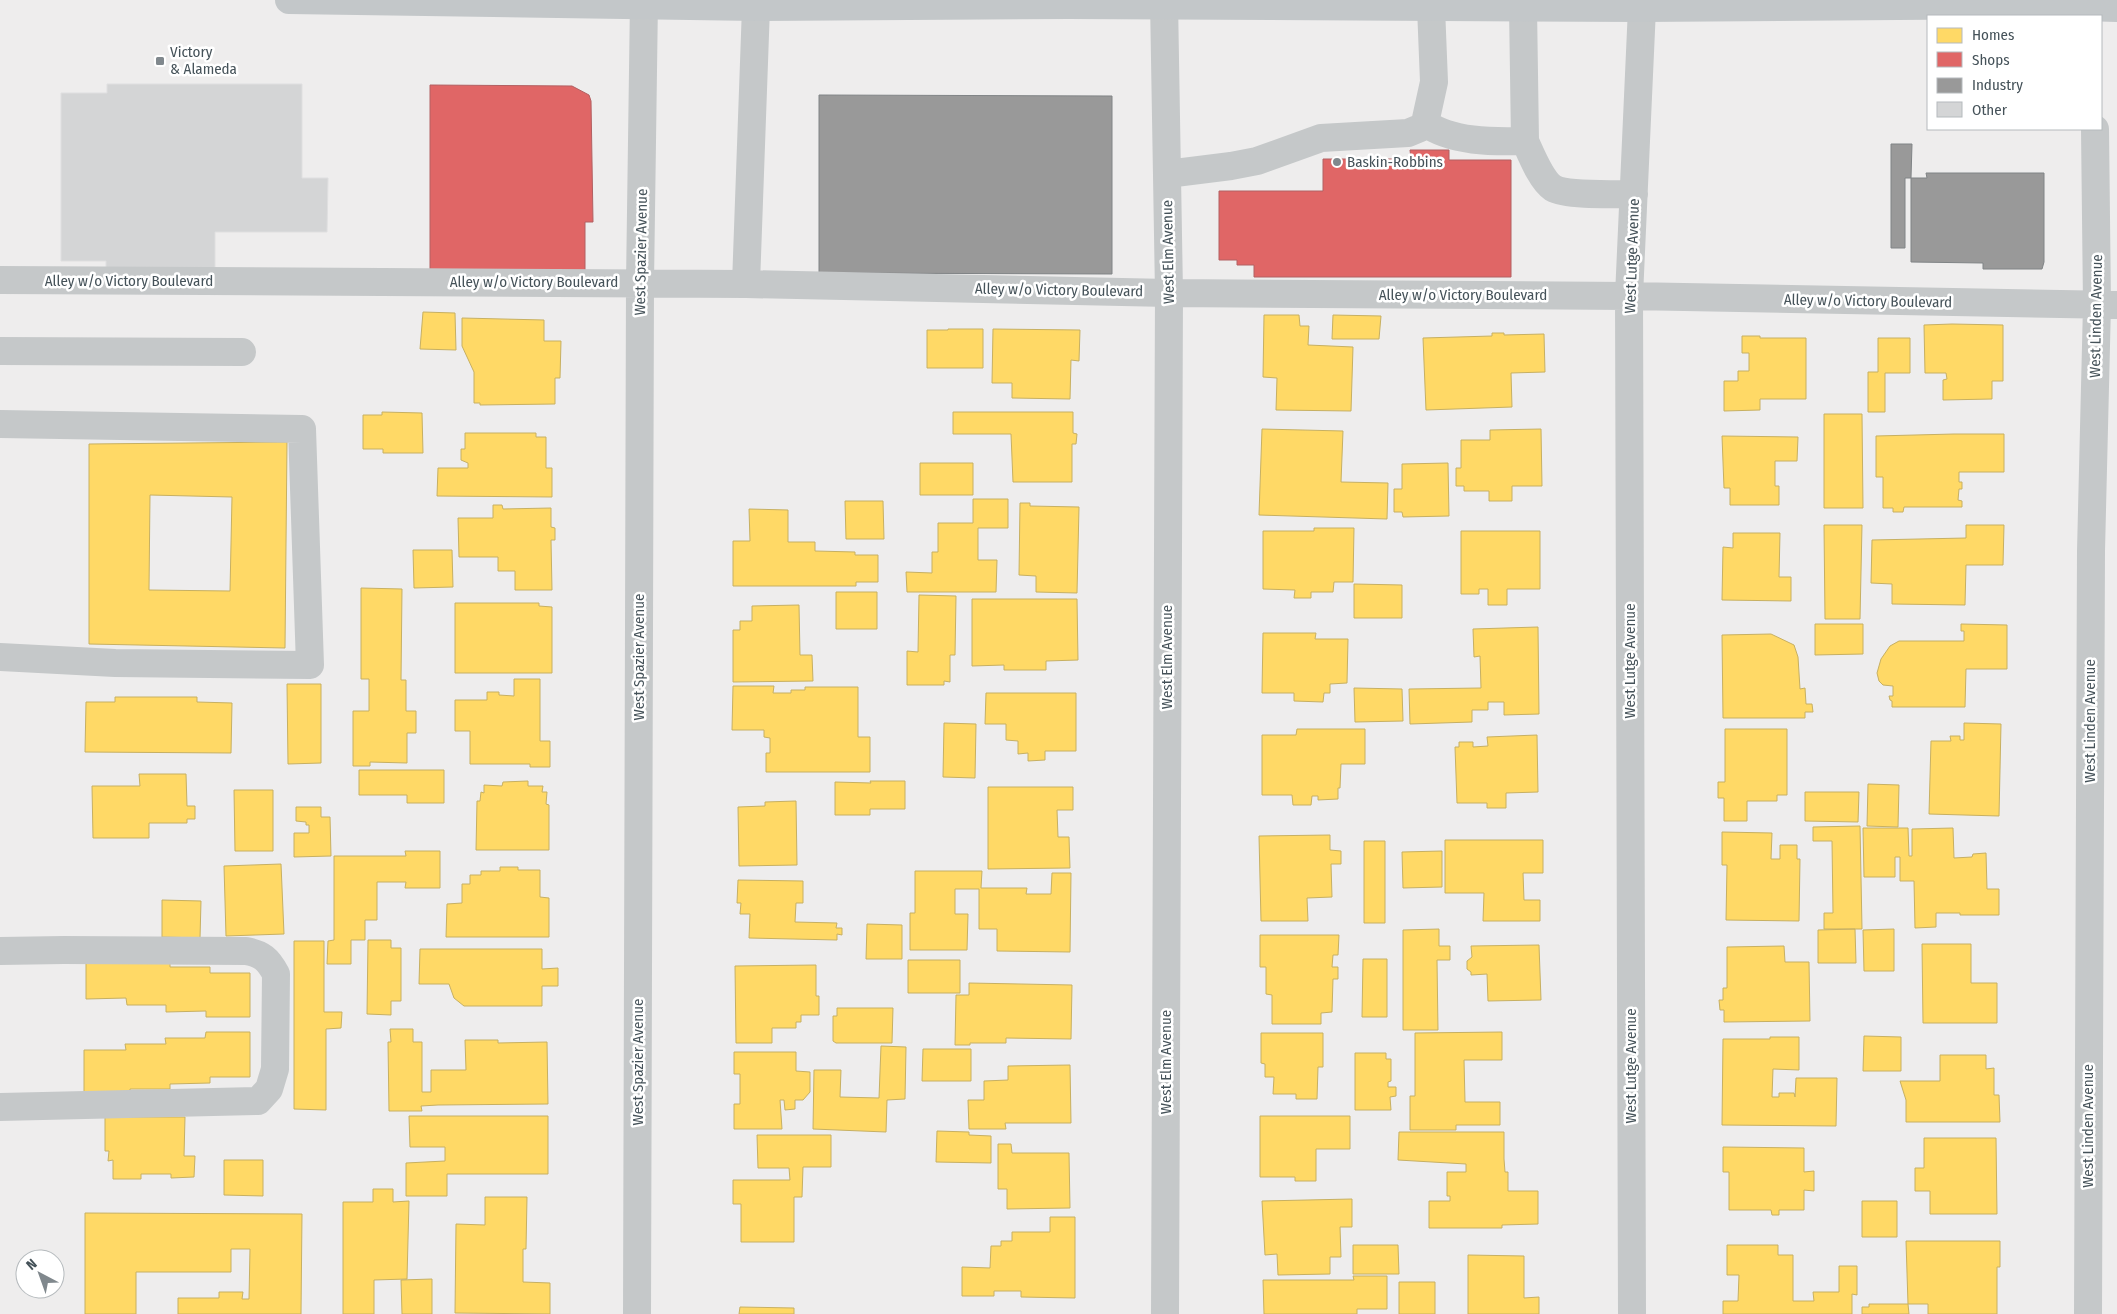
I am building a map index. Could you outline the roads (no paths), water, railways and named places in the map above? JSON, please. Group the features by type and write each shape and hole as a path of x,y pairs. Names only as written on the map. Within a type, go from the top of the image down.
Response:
{"main road":[{"path":"289,0 644,3 756,8 1164,3 1431,7 1523,7 1572,4 1642,8 2018,2 2104,11"}],"street":[{"name":"West Spazier Avenue","path":"637,1314 640,282 644,3"},
{"name":"West Elm Avenue","path":"1164,3 1169,292 1165,1314"},
{"path":"1167,174 1257,161 1321,138 1360,134 1408,133 1420,128 1425,123 1434,82 1431,7"},
{"path":"1523,7 1525,141 1534,161 1552,188 1566,192 1634,194"},
{"path":"746,284 756,8"},
{"name":"West Lutge Avenue","path":"1632,1314 1629,296 1642,8"},
{"path":"1425,123 1436,131 1453,137 1525,141"},
{"name":"West Linden Avenue","path":"2088,1314 2091,551 2107,305 2095,130"},
{"name":"Alley w/o Victory Boulevard","path":"0,280 640,282 1169,292 1629,296 2107,305"},
{"path":"0,351 242,352"},
{"path":"0,424 302,429 310,665 115,663 0,657"},
{"path":"0,951 246,950 260,953 269,961 276,974 276,984 275,1070 269,1090 258,1101 0,1108"}],"place":[{"name":"Victory & Alameda","path":"160,61"},
{"name":"Baskin-Robbins","path":"1337,162"}]}
